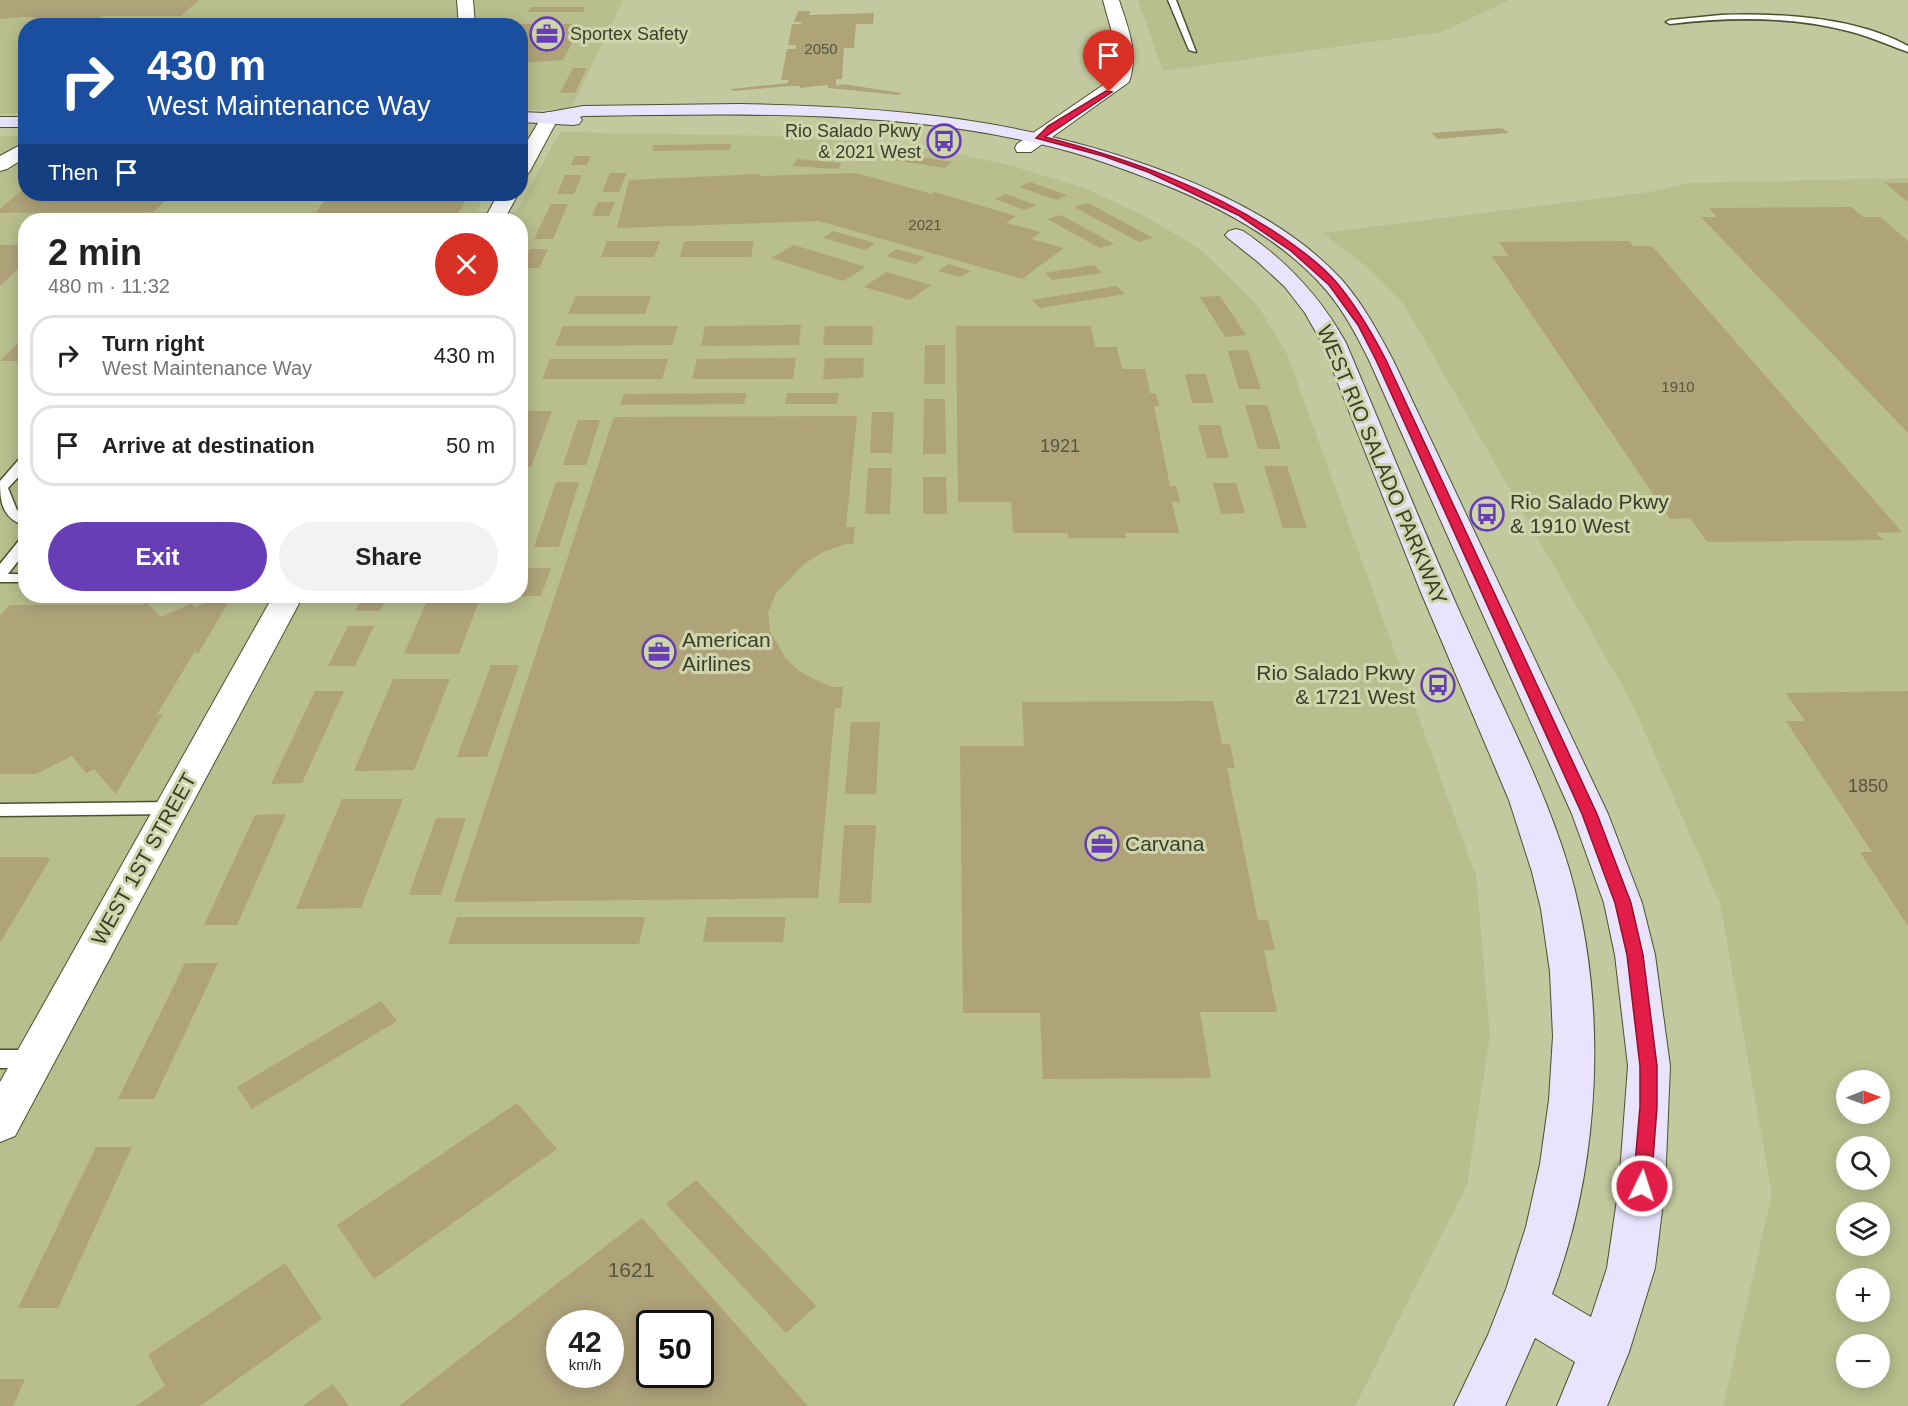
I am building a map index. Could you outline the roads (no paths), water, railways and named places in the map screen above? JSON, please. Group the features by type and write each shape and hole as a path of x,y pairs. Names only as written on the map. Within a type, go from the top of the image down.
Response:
{"main road":[{"name":"WEST RIO SALADO PARKWAY","path":"528,117 580,121 782,119 850,122 1032,143 1105,155 1151,171 1241,213 1294,249 1332,283 1363,324 1381,360 1590,814 1623,903 1635,955 1648,1066 1648,1107 1642,1186 1631,1268 1604,1352 1582,1406"},
{"path":"0,122 18,122"},
{"name":"WEST RIO SALADO PARKWAY","path":"1032,143 1129,180 1216,223 1278,266 1303,293 1326,327 1523,793 1560,909 1572,994 1574,1052 1571,1099 1567,1139 1552,1208 1526,1305 1479,1406"},
{"path":"1526,1305 1604,1352"}],"street":[{"path":"465,0 466,18"},
{"path":"1032,143 1051,128 1109,92 1120,82 1126,69 1127,58 1111,0"},
{"path":"528,157 550,117"},
{"path":"0,147 18,136"},
{"path":"0,165 18,153"},
{"name":"WEST 1ST STREET","path":"0,1123 18,1059 172,808 284,603"}],"lane":[{"path":"1172,0 1193,50"},
{"path":"1670,22 1712,16 1757,16 1812,21 1860,32 1908,50"},
{"path":"18,469 1,488 11,512 18,517"},
{"path":"0,576 18,552"},
{"path":"0,576 18,577"},
{"path":"0,810 172,808"}],"place":[{"name":"Sportex Safety","path":"547,34"},
{"name":"Rio Salado Pkwy & 2021 West","path":"944,141"},
{"name":"Rio Salado Pkwy & 1910 West","path":"1487,514"},
{"name":"American Airlines","path":"659,652"},
{"name":"Rio Salado Pkwy & 1721 West","path":"1438,685"},
{"name":"Carvana","path":"1102,844"}]}
